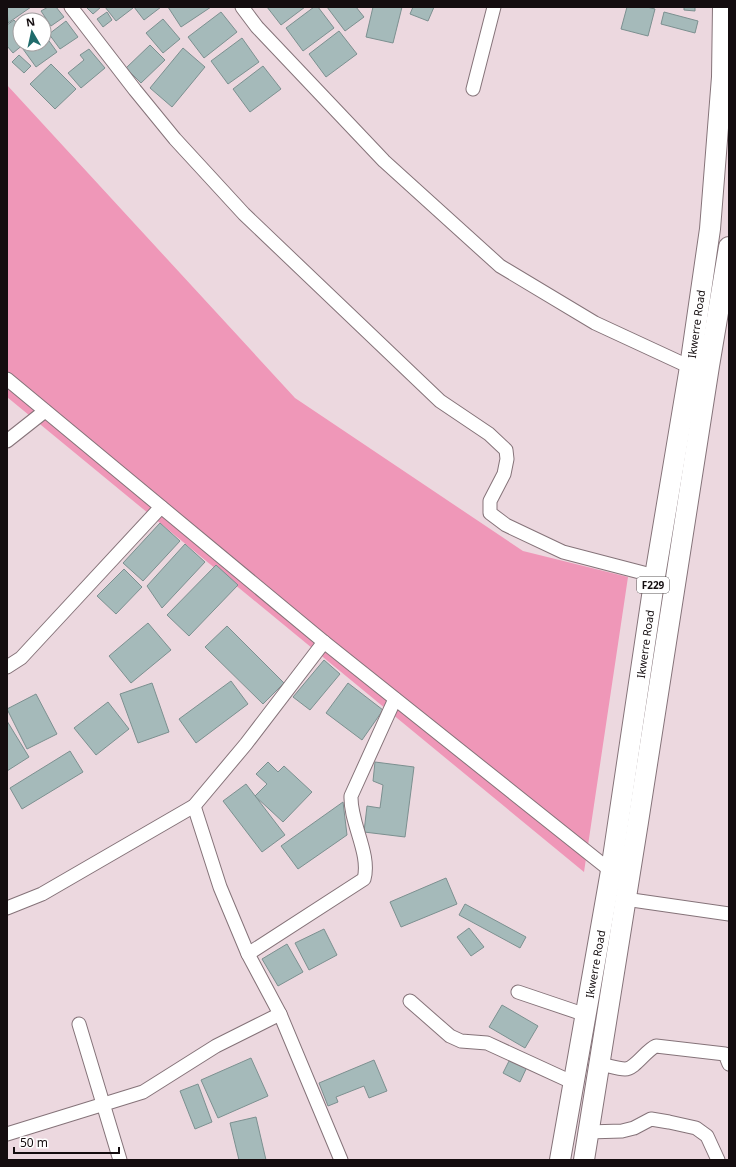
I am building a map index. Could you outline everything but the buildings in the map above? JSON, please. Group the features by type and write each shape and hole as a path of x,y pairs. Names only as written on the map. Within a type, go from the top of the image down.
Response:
{"main road":[{"name":"Ikwerre Road","path":"560,1160 611,871 655,576 690,367 710,229 722,77 724,7"},
{"name":"Ikwerre Road","path":"584,1160 708,366 729,247"}],"street":[{"path":"71,7 175,139 244,214 440,401 489,434 506,450 507,459 504,474 490,501 490,513 506,525 563,552 655,576"},
{"path":"242,7 257,27 384,161 500,266 595,323 690,367"},
{"path":"474,89 494,7"},
{"path":"7,379 324,642 611,871"},
{"path":"7,442 45,411"},
{"path":"7,668 21,658 161,507"},
{"path":"7,908 42,894 194,806 246,744 324,642"},
{"path":"248,954 364,880 366,872 365,861 350,807 351,796 395,699"},
{"path":"194,806 220,887 248,954 280,1014 338,1159"},
{"path":"625,899 729,914"},
{"path":"518,992 586,1015"},
{"path":"410,1001 450,1036 461,1041 488,1043 574,1083"},
{"path":"7,1134 105,1106 143,1092 216,1046 280,1014"},
{"path":"79,1024 105,1106 120,1160"},
{"path":"599,1064 626,1069 649,1049 656,1046 725,1054 729,1064"},
{"path":"588,1132 622,1131 634,1128 651,1119 669,1122 696,1128 707,1136 718,1160"}],"shaded area":[{"path":"7,85 295,398 523,551 628,577 584,872 7,397"}]}
